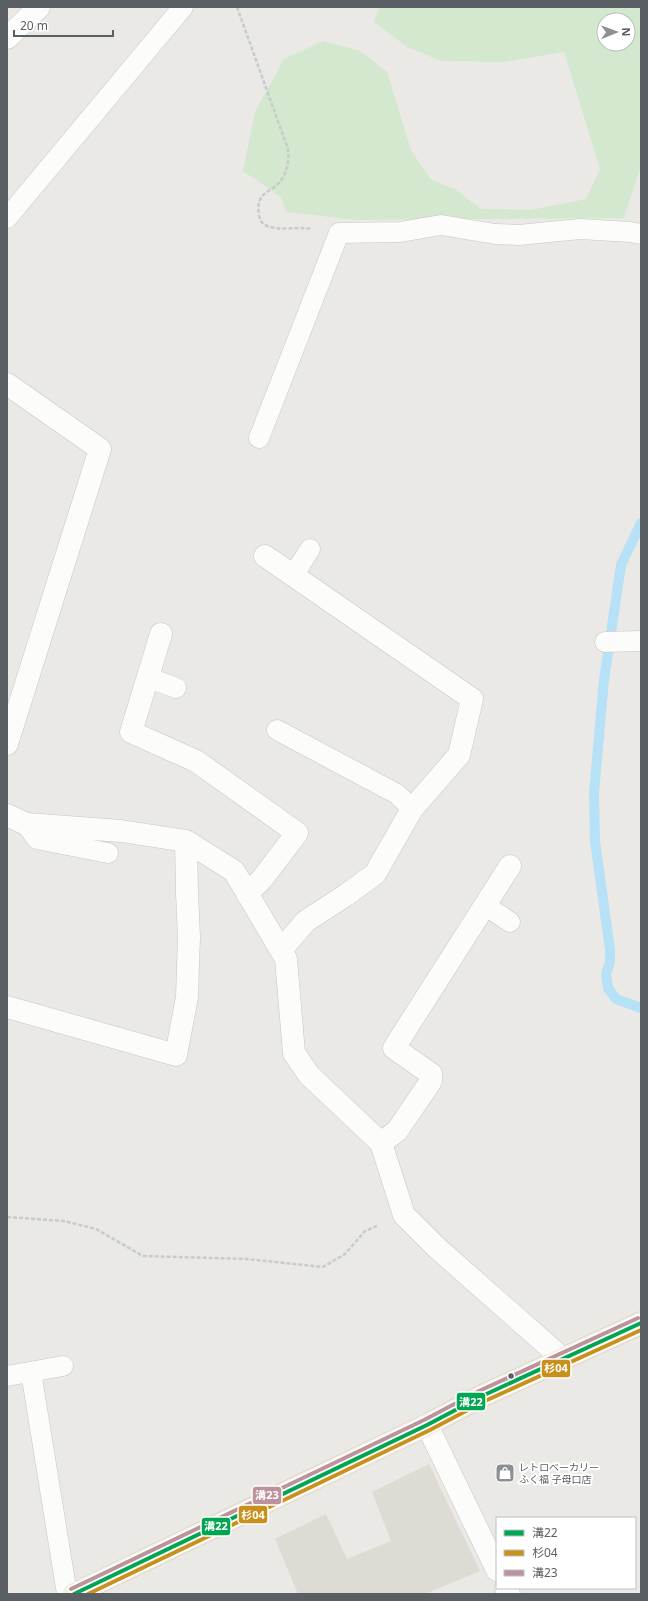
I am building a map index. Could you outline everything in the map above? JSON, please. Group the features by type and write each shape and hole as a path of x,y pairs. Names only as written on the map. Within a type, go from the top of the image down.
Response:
{"main road":[{"path":"74,1594 427,1425 482,1396 641,1323"}],"street":[{"path":"7,38 39,7"},
{"path":"7,384 100,449 7,744"},
{"path":"264,556 472,699 459,754 412,808 374,874 346,895 306,921 281,950"},
{"path":"162,634 131,732 196,761 297,833 262,880 248,894"},
{"path":"17,819 121,831 186,841 234,871 286,960 294,1053 309,1075 381,1143 404,1215 436,1247 564,1359"},
{"path":"7,1007 176,1055 187,997 189,937 186,841"},
{"path":"381,1143 397,1131 431,1081 430,1074 394,1048 486,906 510,866"},
{"path":"427,1425 496,1568"}],"lane":[{"path":"7,218 183,7"},
{"path":"259,438 339,234 400,232 441,226 495,234 519,235 580,229 641,234"},
{"path":"293,576 310,548"},
{"path":"605,642 641,641"},
{"path":"149,678 176,688"},
{"path":"277,730 397,794 412,808"},
{"path":"17,819 37,839 108,853"},
{"path":"486,906 510,922"},
{"path":"7,1376 63,1366"},
{"path":"30,1372 67,1594"}],"path":[{"path":"237,7 288,149 289,163 282,180 264,194 258,204 260,221 265,225 280,228 308,228 339,234"},
{"path":"7,1217 64,1221 96,1229 143,1256 247,1260 323,1267 345,1254 365,1231 404,1215"}],"shaded area":[{"path":"429,1464 480,1571 425,1594 298,1594 275,1539 326,1514 347,1559 391,1541 372,1492"}],"green space":[{"path":"380,7 641,7 641,166 624,218 357,220 286,212 281,197 243,171 255,112 284,59 323,41 360,51 387,72 411,150 430,179 456,190 481,209 531,210 586,199 600,169 564,52 504,62 441,61 407,47 374,22"}],"waterway":[{"path":"641,523 621,565 604,680 594,793 595,841 610,950 610,962 606,974 608,988 616,999 641,1008"}],"transit line":[{"name":"溝23","path":"71,1589 424,1420 479,1391 638,1318"},
{"name":"溝22","path":"74,1594 427,1425 482,1396 641,1323"},
{"name":"杉04","path":"88,1594 430,1430 485,1401 641,1330"}],"place":[{"name":"レトロベーカリー ふく福 子母口店","path":"505,1473"}]}
